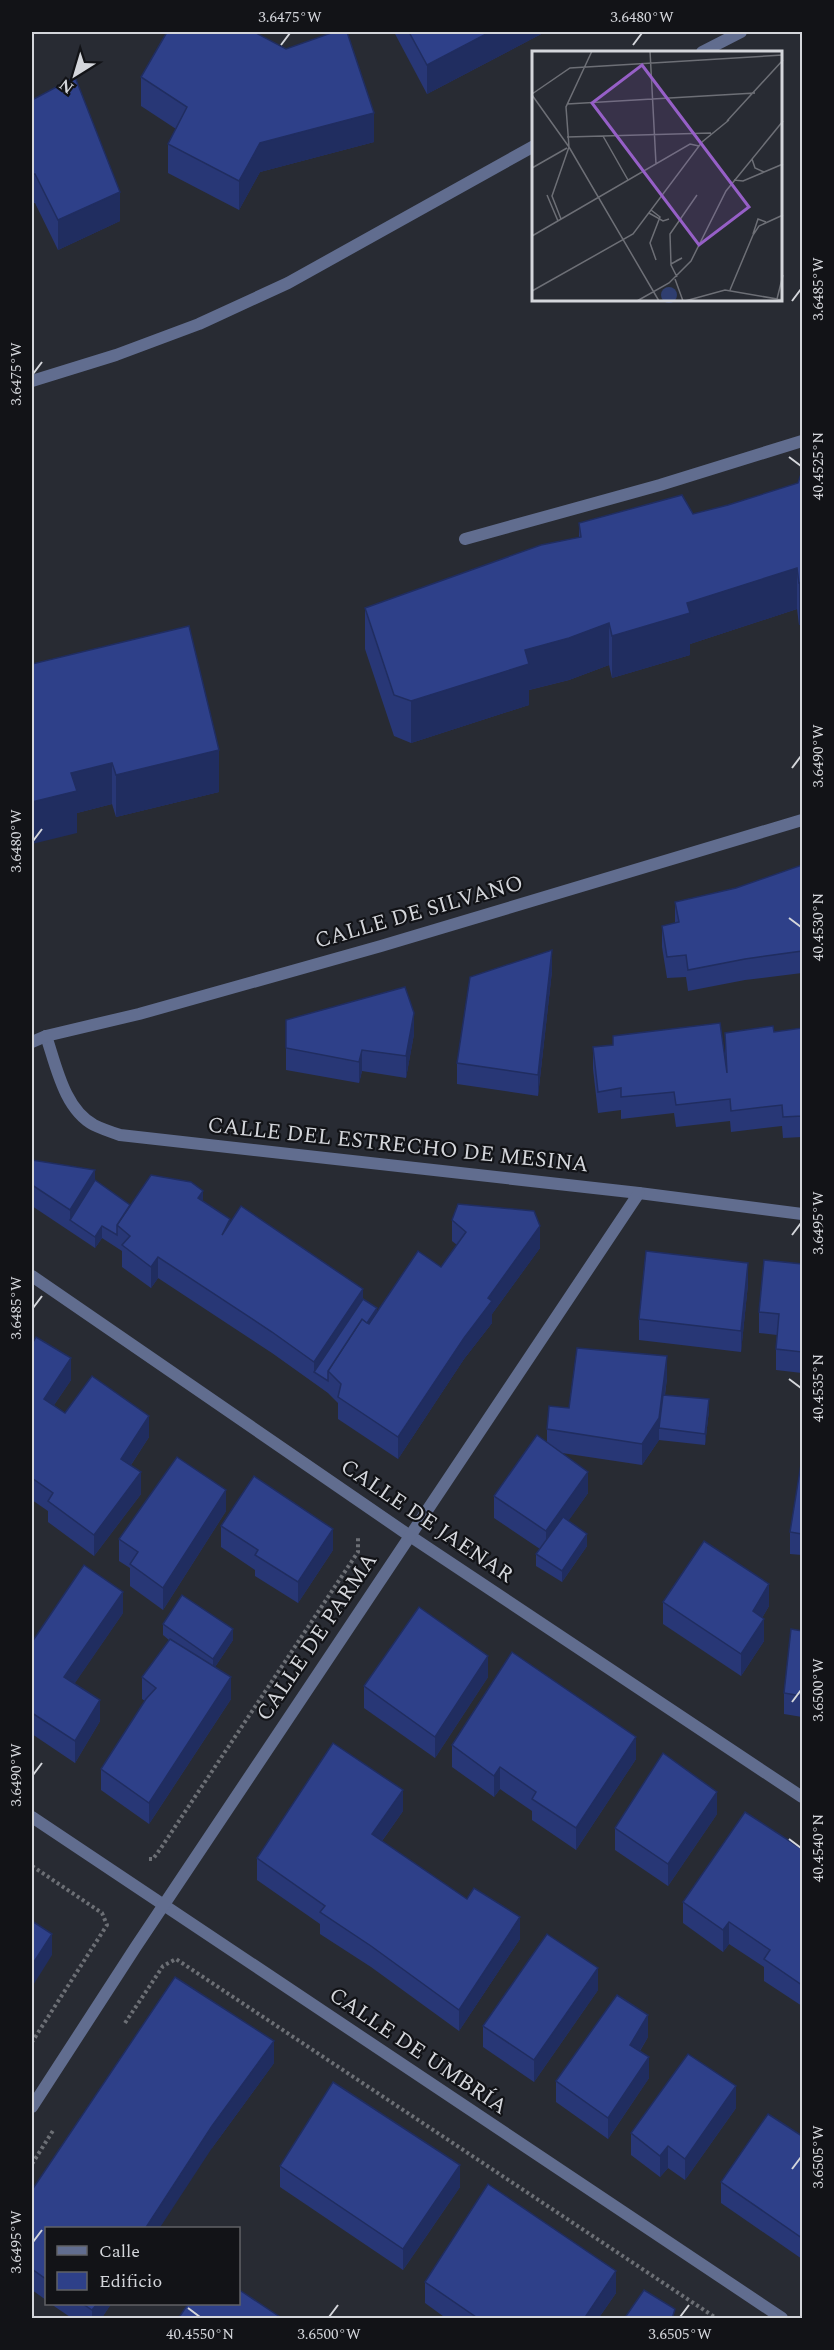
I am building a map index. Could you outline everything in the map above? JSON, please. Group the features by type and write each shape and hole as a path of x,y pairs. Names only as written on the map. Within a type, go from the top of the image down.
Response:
{"street":[{"path":"704,51 741,32"},
{"path":"32,381 126,352 199,324 288,283 532,147"},
{"path":"465,539 660,485 802,441"},
{"name":"CALLE DE SILVANO","path":"32,1042 46,1036 105,1023 381,946 802,820"},
{"name":"CALLE DE SILVANO","path":"32,1035 46,1036"},
{"name":"CALLE DEL ESTRECHO DE MESINA","path":"46,1036 63,1089 78,1111 92,1124 120,1135 639,1193 802,1215"},
{"name":"CALLE DE PARMA","path":"32,2107 639,1193"},
{"name":"CALLE DE JAENAR","path":"32,1276 410,1536 802,1797"},
{"name":"CALLE DE UMBRÍA","path":"32,1817 782,2319"}],"path":[{"path":"161,1848 358,1552 360,1542 357,1532"},
{"path":"32,1866 102,1913 107,1925 32,2042"},
{"path":"124,2025 163,1966 176,1959 716,2319"},
{"path":"32,2164 58,2124"}],"building":[{"path":"167,32 254,32 286,49 334,32 347,32 374,113 260,143 239,181 168,144 187,107 141,77"},
{"path":"409,32 490,32 427,65"},
{"path":"75,77 120,192 58,220 35,174 32,174 32,100"},
{"path":"802,471 802,582 799,583 797,568 687,603 690,613 612,636 609,623 569,638 525,650 529,664 411,701 394,695 365,608 541,545 581,537 579,523 682,495 693,514 798,483"},
{"path":"189,626 219,750 116,775 112,763 71,773 77,791 32,802 32,664"},
{"path":"802,865 802,951 688,970 686,955 667,957 662,926 679,922 675,902 736,888"},
{"path":"552,950 538,1075 457,1063 470,977"},
{"path":"405,987 414,1013 406,1056 362,1050 359,1062 286,1048 286,1020"},
{"path":"720,1023 727,1073 725,1033 773,1026 774,1032 802,1028 802,1116 783,1117 782,1105 731,1111 730,1099 676,1105 674,1092 621,1097 621,1088 598,1092 593,1047 613,1045 613,1036"},
{"path":"32,1160 95,1170 70,1210 32,1185"},
{"path":"151,1175 191,1182 203,1191 198,1198 230,1219 222,1235 241,1206 363,1289 314,1362 158,1257 151,1267 122,1245 130,1236 117,1225"},
{"path":"95,1180 130,1205 117,1225 117,1235 102,1226 95,1237 70,1220"},
{"path":"458,1204 534,1211 540,1226 488,1298 492,1301 464,1338 398,1437 338,1397 341,1384 328,1371 362,1319 369,1324 418,1251 441,1267 466,1232 452,1220"},
{"path":"646,1251 748,1263 741,1331 639,1319"},
{"path":"764,1260 802,1264 802,1352 776,1349 779,1314 759,1312"},
{"path":"363,1299 377,1308 367,1323 362,1319 328,1371 328,1381 314,1372"},
{"path":"36,1337 71,1358 44,1399 65,1413 92,1376 149,1416 121,1459 141,1472 94,1535 48,1501 53,1493 32,1478 32,1344"},
{"path":"577,1348 667,1356 659,1418 642,1444 547,1429 549,1406 569,1408"},
{"path":"663,1395 709,1399 705,1434 659,1428"},
{"path":"537,1435 588,1472 546,1531 494,1496"},
{"path":"177,1457 226,1490 163,1588 130,1564 138,1552 119,1539"},
{"path":"802,1458 802,1534 790,1532"},
{"path":"254,1476 333,1529 298,1582 255,1555 258,1550 221,1526"},
{"path":"563,1517 587,1534 562,1571 536,1554"},
{"path":"704,1541 769,1584 753,1611 764,1619 741,1654 663,1602"},
{"path":"84,1565 123,1592 64,1677 100,1700 75,1741 32,1713 32,1642"},
{"path":"182,1595 233,1629 213,1659 163,1624"},
{"path":"419,1607 488,1656 435,1737 364,1686"},
{"path":"791,1629 802,1631 802,1696 784,1693"},
{"path":"170,1639 231,1677 149,1803 101,1769 146,1699 156,1688 142,1677"},
{"path":"512,1652 636,1737 576,1828 532,1799 536,1792 500,1767 494,1776 452,1745"},
{"path":"333,1743 403,1790 372,1834 467,1899 474,1888 520,1917 459,2010 320,1912 325,1906 257,1858"},
{"path":"663,1753 717,1792 668,1864 615,1828"},
{"path":"745,1812 802,1849 802,1985 764,1959 770,1950 729,1922 723,1930 683,1902"},
{"path":"32,1921 52,1934 32,1965"},
{"path":"547,1934 598,1968 534,2060 483,2026"},
{"path":"175,1977 274,2041 212,2126 146,2227 45,2227 45,2278 32,2269 32,2190"},
{"path":"617,1995 648,2015 630,2045 649,2057 608,2118 556,2081"},
{"path":"688,2054 736,2086 685,2159 668,2146 660,2156 631,2133"},
{"path":"333,2082 460,2165 403,2249 280,2166"},
{"path":"768,2114 802,2136 802,2238 721,2182"},
{"path":"488,2184 616,2271 584,2319 479,2319 425,2282"},
{"path":"240,2290 283,2319 178,2319 187,2305 240,2305"},
{"path":"644,2290 675,2309 672,2319 624,2319"},
{"path":"84,2305 96,2305 92,2310"}]}
